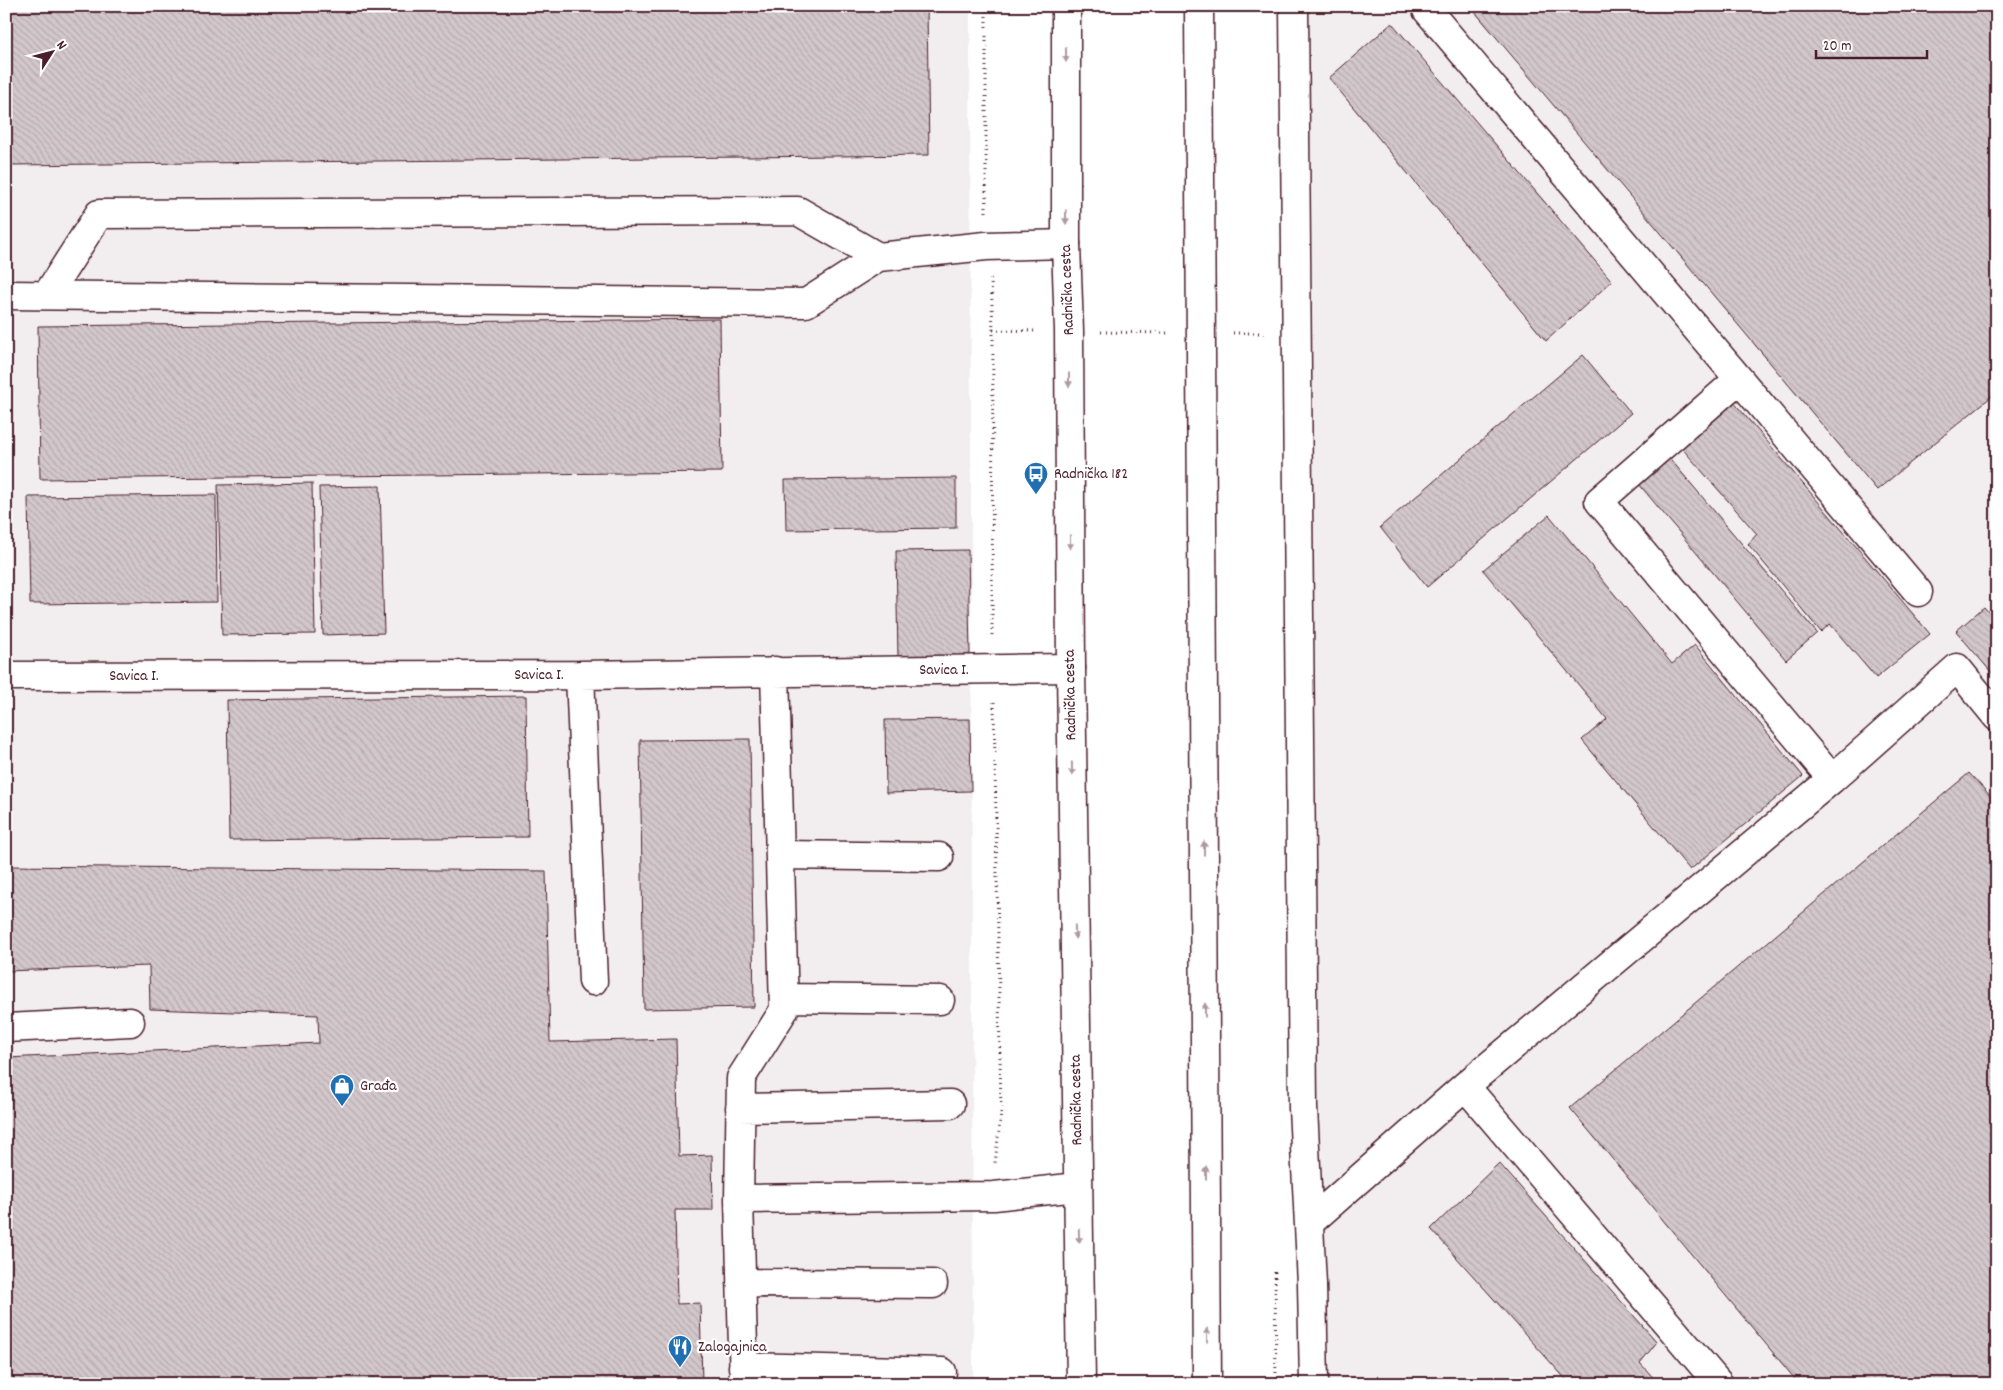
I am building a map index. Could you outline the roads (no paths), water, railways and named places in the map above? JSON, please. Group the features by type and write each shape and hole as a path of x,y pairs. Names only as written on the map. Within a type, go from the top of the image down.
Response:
{"main road":[{"name":"Radnička cesta","path":"1066,6 1066,244 1069,332 1071,668 1080,1384"},
{"path":"1199,6 1207,1384"},
{"path":"1294,6 1303,1108 1314,1384"},
{"path":"1426,6 1427,10 1918,592"},
{"path":"47,295 99,214 798,211 878,257"},
{"path":"6,295 806,303 878,257 986,246 1066,244"},
{"path":"1739,379 1599,501 1832,780"},
{"name":"Savica I.","path":"6,676 580,675 1071,668"},
{"path":"1309,1223 1465,1086 1832,780 1957,668 1997,717"},
{"path":"775,671 784,1010 741,1078 739,1199 743,1375 942,1372"},
{"path":"580,675 593,981"},
{"path":"780,855 939,857"},
{"path":"784,998 940,1000"},
{"path":"6,1028 130,1022"},
{"path":"1465,1086 1719,1384"},
{"path":"740,1108 950,1104"},
{"path":"739,1199 994,1196 1078,1187"},
{"path":"741,1284 933,1284"}],"place":[{"name":"Radnička 182","path":"1036,495"},
{"name":"Građa","path":"342,1107"},
{"name":"Zalogajnica","path":"680,1368"}]}
